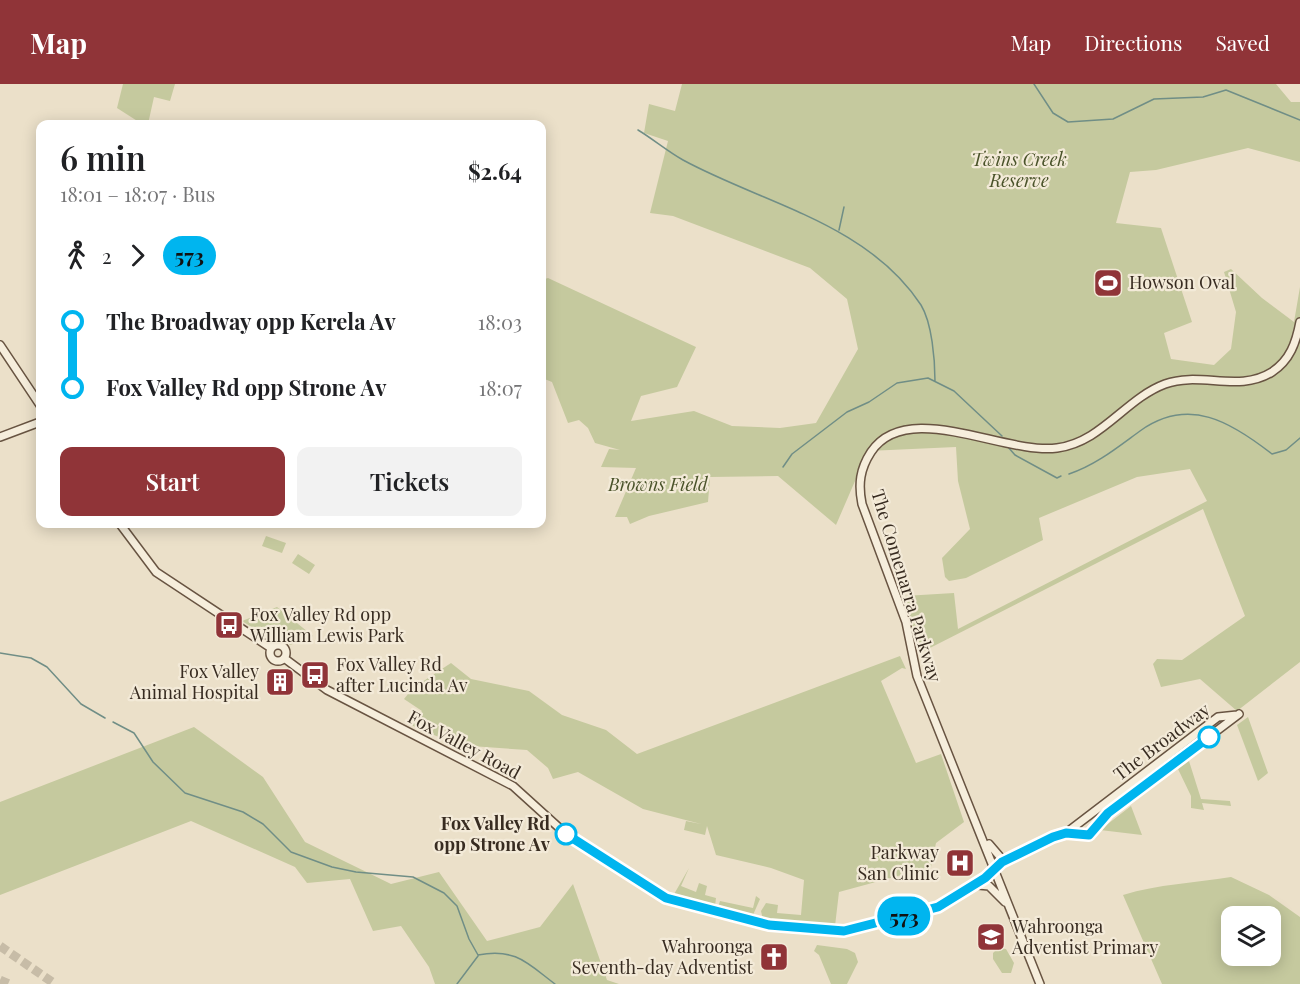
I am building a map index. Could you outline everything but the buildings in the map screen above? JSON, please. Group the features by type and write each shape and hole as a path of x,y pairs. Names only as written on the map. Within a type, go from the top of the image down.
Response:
{"main road":[{"name":"The Comenarra Parkway","path":"1040,984 917,676 906,622 862,504 860,492 862,468 873,449 895,432 920,427 1027,448 1057,448 1072,445 1099,431 1148,393 1165,384 1191,380 1245,382 1267,375 1289,355 1300,322"},
{"path":"0,345 36,399"},
{"path":"0,437 36,424"},
{"name":"Fox Valley Road","path":"123,528 156,572 271,648 281,645 286,651 284,658 327,690 513,786 566,834 669,899 769,925 849,931 938,907 976,885 1006,860 1066,833 1089,835"},
{"name":"The Broadway","path":"1066,833 1215,719 1222,715 1239,714 1108,813 1089,835"},
{"path":"1215,719 1224,719 1227,724"},
{"path":"977,824 993,851 1006,860"},
{"path":"976,885 985,884 994,889 1012,913"}],"green space":[{"path":"123,84 175,84 170,101 154,97 149,120 136,120 117,108"},
{"path":"682,84 1276,84 1291,102 1300,102 1300,162 1248,148 1156,170 1130,172 1116,223 1161,228 1192,322 1164,333 1171,359 1214,365 1231,349 1236,312 1224,272 1231,269 1262,298 1294,322 1300,287 1300,662 1237,711 1200,679 1161,687 1153,664 1157,659 1182,660 1245,616 1203,509 922,652 903,599 904,596 954,593 958,629 1207,501 1190,469 1137,477 1039,518 1043,540 966,578 949,581 945,577 942,558 970,529 958,481 956,447 868,451 836,525 778,476 710,477 708,502 649,516 630,524 627,517 615,517 636,468 601,467 609,449 620,450 595,443 588,428 579,420 568,423 552,382 546,380 546,279 696,347 677,387 641,396 631,421 694,411 732,426 780,428 816,423 858,349 847,299 810,268 673,216 650,213 668,141 644,133 649,104 675,111"},
{"path":"266,536 286,543 282,553 262,546"},
{"path":"298,554 315,565 309,574 292,563"},
{"path":"277,607 313,636 290,645 284,641 277,643 242,621"},
{"path":"900,656 906,669 902,668 881,681 916,763 941,754 964,822 936,843 931,867 839,892 835,926 763,920 761,911 766,903 778,905 777,913 801,915 804,880 771,868 716,855 707,826 705,835 684,830 686,821 701,824 643,809 578,772 553,779 548,768 527,750 457,745 411,725 422,711 404,699 413,688 451,663 471,679 529,691 562,715 606,730 637,754"},
{"path":"1248,717 1268,773 1258,781 1237,725"},
{"path":"194,727 263,777 305,842 391,884 439,872 487,941 540,927 573,884 607,980 619,984 435,984 429,967 401,926 373,931 350,879 307,883 295,867 191,821 0,895 0,802"},
{"path":"1189,761 1201,799 1230,801 1231,806 1202,803 1204,810 1191,808 1191,796 1178,769"},
{"path":"1131,806 1142,835 1100,830"},
{"path":"689,868 681,886 696,892 699,883 707,886 705,895 716,898 715,906 673,896"},
{"path":"1231,877 1269,895 1300,917 1300,984 1162,984 1123,895 1163,886"},
{"path":"756,896 760,899 753,915 718,907 720,901 753,908"},
{"path":"817,945 847,949 855,953 858,962 847,984 831,984 819,955 814,951"},
{"path":"998,948 1006,949 1014,963 1011,973 1002,973 993,959 993,953"}],"waterway":[{"path":"1034,84 1053,113 1068,122 1113,119 1154,99 1203,97 1226,90 1300,120"},
{"path":"638,130 683,160 812,218 872,254 899,277 925,313 932,342 935,381"},
{"path":"839,230 844,207"},
{"path":"783,467 792,454 847,412 869,402 897,383 928,378 954,391 1002,436"},
{"path":"1069,474 1098,461 1158,421 1176,415 1192,414 1225,423 1272,454 1286,450 1300,438"},
{"path":"1008,447 1015,455 1057,478 1061,476"},
{"path":"0,653 31,658 47,667 81,704 105,718"},
{"path":"113,722 134,733 153,762 185,793 243,812 263,824 291,852 332,867 356,872 413,877 444,893 457,906 469,939 478,955 502,954 520,959 555,984"},
{"path":"457,984 478,956"}],"tunnel":[{"path":"0,946 55,984"},
{"path":"0,980 9,984"}],"bus line":[{"name":"573","path":"566,834 666,898 769,925 852,930 945,904 976,885 996,870 1002,862 1059,835 1071,833 1089,835 1098,821 1209,737"}],"place":[{"name":"Howson Oval","path":"1108,283"},
{"name":"Fox Valley Rd opp William Lewis Park","path":"229,625"},
{"name":"Fox Valley Rd after Lucinda Av","path":"315,675"},
{"name":"Fox Valley Animal Hospital","path":"280,682"},
{"name":"Fox Valley Rd opp Strone Av","path":"566,834"},
{"name":"Parkway San Clinic","path":"960,863"},
{"name":"Wahroonga Adventist Primary","path":"991,937"},
{"name":"Wahroonga Seventh-day Adventist","path":"774,957"}],"park label":[{"name":"Twins Creek Reserve","path":"1019,170"},
{"name":"Browns Field","path":"658,485"}]}
